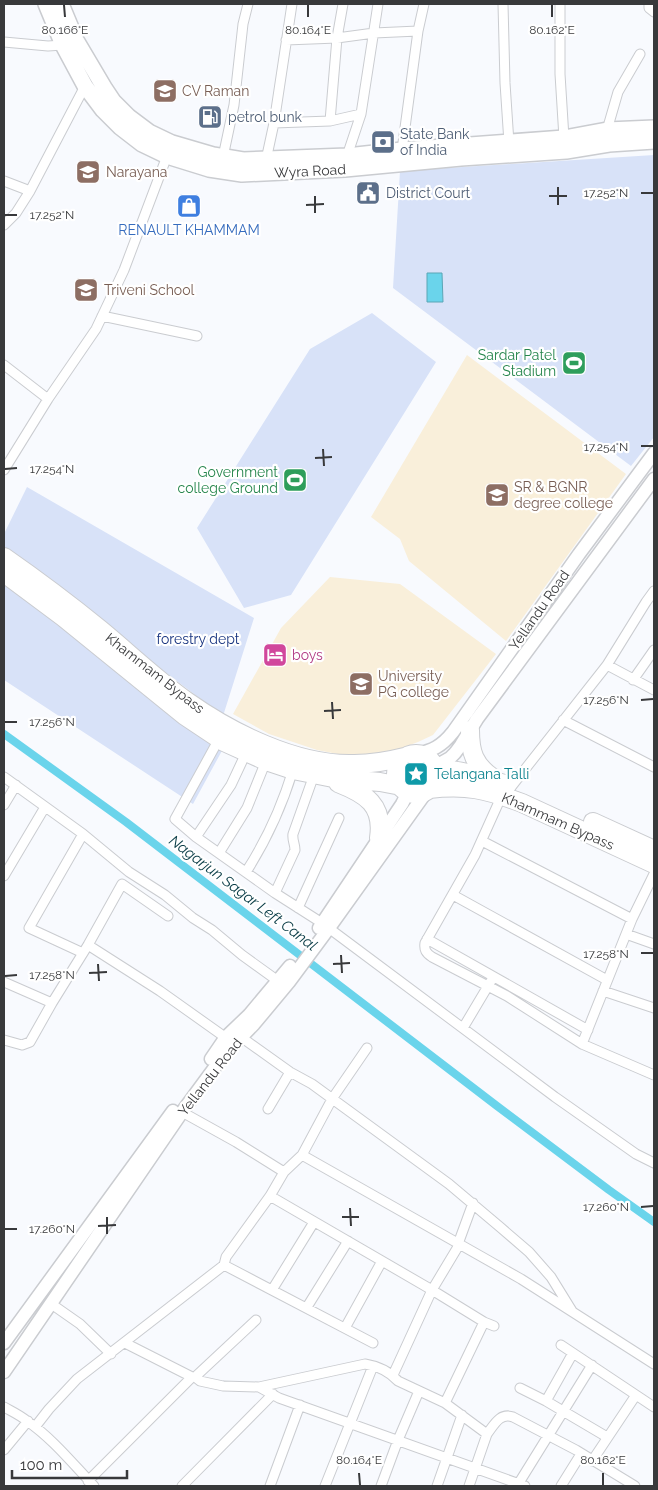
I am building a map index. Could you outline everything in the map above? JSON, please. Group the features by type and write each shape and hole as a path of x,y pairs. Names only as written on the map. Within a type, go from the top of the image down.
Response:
{"highway":[{"name":"Khammam Bypass","path":"4,557 48,588 189,703 230,729 277,749 314,760 333,763 372,764 412,755"},
{"name":"Khammam Bypass","path":"4,573 63,617 185,716 219,739 246,753 293,770 347,780 387,783 404,789"},
{"path":"470,730 472,753 476,762 506,789"},
{"path":"412,755 427,758 435,768 435,780 428,790 418,794 404,789 398,781 397,769 400,763 412,755"},
{"name":"Khammam Bypass","path":"435,768 469,773 654,850"},
{"path":"314,775 348,787 367,798 378,813 380,821 379,838"},
{"name":"Khammam Bypass","path":"428,790 465,787 486,790 506,789 522,802 654,864"}],"main road":[{"name":"Wyra Road","path":"46,4 63,46 84,86 103,110 120,127 142,144 167,156 209,169 243,160 347,156 564,138 607,130 654,128"},
{"name":"Wyra Road","path":"61,4 76,40 105,89 113,101 130,117 150,132 172,143 229,163 242,174 345,169 461,158 566,152 609,144 654,141"},
{"name":"Yellandu Road","path":"412,755 433,750 440,746 453,732 579,554 654,453"},
{"name":"Yellandu Road","path":"435,768 450,758 461,745 470,730 654,479"},
{"name":"Yellandu Road","path":"322,931 402,804 404,789"},
{"name":"Yellandu Road","path":"4,1343 233,1039 254,1024 284,979 428,790"},
{"name":"Yellandu Road","path":"4,1372 182,1112 224,1055 233,1039"}],"street":[{"path":"229,163 234,104 248,4"},
{"path":"266,160 274,123 292,4"},
{"path":"330,121 337,38 343,4"},
{"path":"347,156 361,114 378,4"},
{"path":"402,150 418,31 424,4"},
{"path":"503,4 509,142"},
{"path":"649,4 649,8 654,12"},
{"path":"560,5 560,74 564,138"},
{"path":"286,40 418,31"},
{"path":"4,42 63,46"},
{"path":"607,130 618,92 640,54"},
{"path":"4,225 16,213 30,191 84,86"},
{"path":"274,123 330,121 361,114"},
{"path":"4,470 48,399 96,329 124,270 167,156"},
{"path":"4,181 30,191"},
{"path":"102,316 197,336"},
{"path":"4,366 48,399"},
{"path":"654,591 607,665 506,789 482,841 427,939 424,948 426,953 507,996 582,1044 654,1075"},
{"path":"633,680 654,650"},
{"path":"607,665 654,690"},
{"path":"563,720 654,767"},
{"path":"219,739 175,819 219,853 298,908 322,931 462,1028 636,1154 654,1163"},
{"path":"196,836 231,785 246,753"},
{"path":"219,853 247,808 266,761"},
{"path":"246,872 258,854 293,770"},
{"path":"275,893 295,850 292,839 293,834 314,775"},
{"path":"4,777 83,834 128,872 165,895 193,918 212,930 242,955 284,979"},
{"path":"4,805 16,784"},
{"path":"4,876 45,807"},
{"path":"298,908 339,818"},
{"path":"82,953 29,928 83,834"},
{"path":"482,841 632,919"},
{"path":"4,1040 22,1045 30,1042 128,872"},
{"path":"582,1044 632,919 654,874"},
{"path":"122,884 168,916"},
{"path":"453,895 607,980"},
{"path":"626,934 654,944"},
{"path":"427,939 588,1030"},
{"path":"88,944 233,1039 312,1084 449,1184 529,1252 551,1277 572,1311"},
{"path":"462,1028 494,977"},
{"path":"4,982 52,1002"},
{"path":"603,991 654,1008"},
{"path":"4,1450 77,1379 224,1265 226,1256 270,1196 284,1172 302,1154 332,1099 367,1048"},
{"path":"268,1109 290,1072"},
{"path":"182,1112 236,1142 284,1172"},
{"path":"302,1154 521,1279 654,1364"},
{"path":"270,1196 484,1322 494,1326"},
{"path":"393,1375 432,1290 459,1245 473,1203"},
{"path":"272,1290 314,1222"},
{"path":"307,1307 348,1241"},
{"path":"345,1328 382,1261"},
{"path":"224,1265 373,1343"},
{"path":"50,1303 80,1324 111,1354"},
{"path":"4,1407 31,1424 91,1483 194,1377 256,1320"},
{"path":"445,1403 484,1322"},
{"path":"125,1343 200,1381 223,1386 259,1387 365,1364 393,1375 398,1381 445,1403 487,1434"},
{"path":"561,1344 654,1407"},
{"path":"546,1402 574,1353"},
{"path":"259,1387 279,1398 520,1485 592,1365"},
{"path":"325,1486 372,1366"},
{"path":"520,1388 607,1437"},
{"path":"381,1486 419,1391"},
{"path":"182,1486 273,1394"},
{"path":"592,1461 636,1395"},
{"path":"270,1486 300,1405"},
{"path":"437,1486 462,1415"},
{"path":"469,1486 487,1434 499,1418 508,1415 549,1436 635,1486"},
{"path":"561,1486 581,1454"}],"shaded area":[{"name":"SR & BGNR degree college","path":"467,355 626,474 506,641 409,561 400,539 371,517"},
{"name":"University PG college","path":"330,577 400,584 496,654 433,735 383,755 353,757 317,750 269,734 233,714 281,628"}],"green space":[{"name":"Sardar Patel Stadium","path":"654,155 654,437 631,466 393,288 400,171"},
{"name":"Government college Ground","path":"372,313 436,362 291,595 244,608 197,528 310,349"},
{"name":"forestry dept","path":"27,487 254,618 223,716 4,550 4,534"},
{"path":"4,579 224,747 193,804 4,680"}],"water":[{"path":"427,273 442,273 443,302 427,302"}],"waterway":[{"name":"Nagarjun Sagar Left Canal","path":"4,734 126,822 497,1106 654,1222"}],"place":[{"name":"CV Raman","path":"165,91"},
{"name":"petrol bunk","path":"210,117"},
{"name":"State Bank of India","path":"383,142"},
{"name":"Narayana","path":"88,172"},
{"name":"District Court","path":"368,193"},
{"name":"RENAULT KHAMMAM","path":"189,206"},
{"name":"Triveni School","path":"86,290"},
{"name":"Sardar Patel Stadium","path":"574,363"},
{"name":"Government college Ground","path":"295,480"},
{"name":"SR & BGNR degree college","path":"497,495"},
{"name":"boys","path":"275,655"},
{"name":"University PG college","path":"361,684"},
{"name":"Telangana Talli","path":"416,774"}]}
